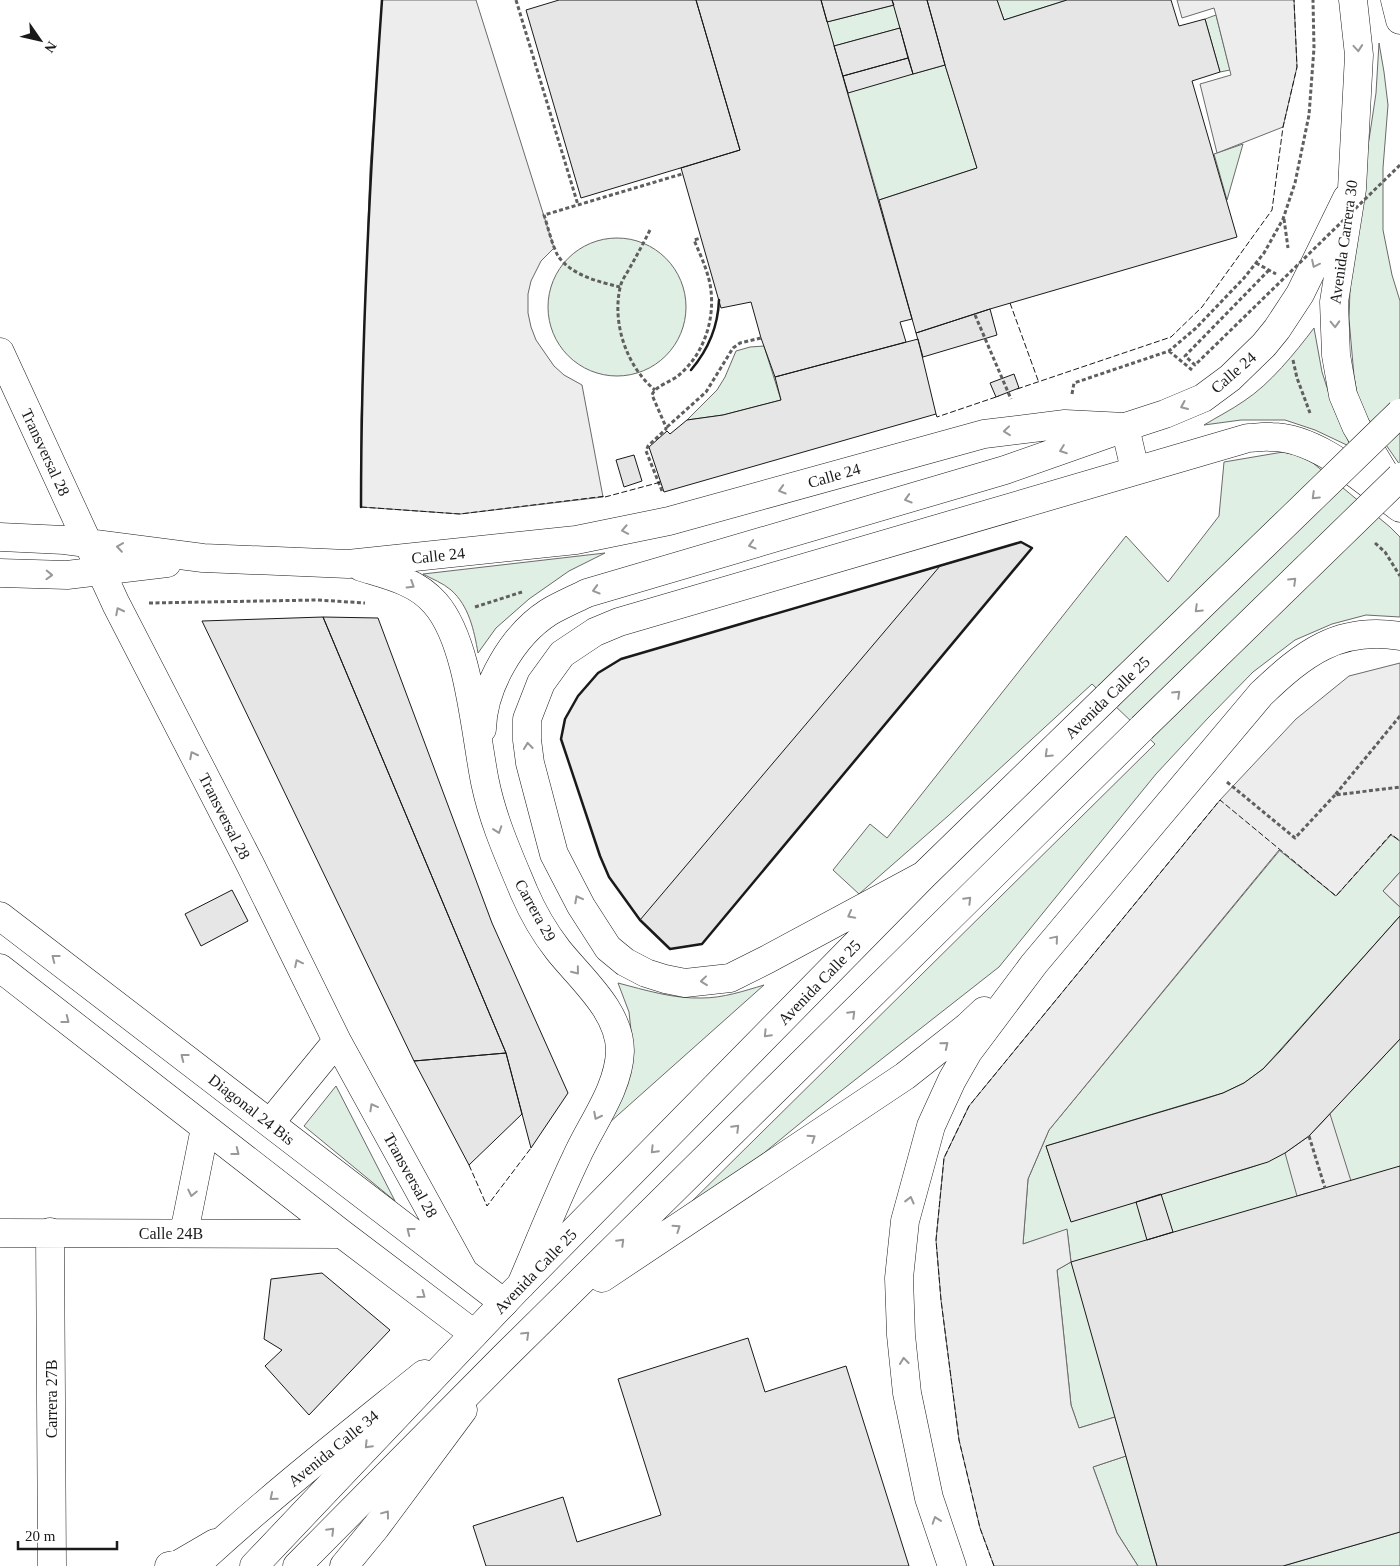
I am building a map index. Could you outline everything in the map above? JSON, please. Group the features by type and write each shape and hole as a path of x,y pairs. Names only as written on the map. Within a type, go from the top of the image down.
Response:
{"main road":[{"name":"Avenida Carrera 30","path":"1353,0 1359,55 1352,189 1334,302 1336,354 1343,395 1356,426 1400,499"},
{"path":"1395,0 1400,20"},
{"name":"Calle 24","path":"0,537 64,540 203,558 348,564 585,538 669,522 984,434 1065,424 1125,427 1165,414 1203,398 1230,378 1264,345 1300,294 1352,189"},
{"name":"Transversal 28","path":"0,352 116,604 250,864 337,1041 464,1272"},
{"name":"Avenida Calle 25","path":"254,1566 474,1334 924,874 1400,413"},
{"path":"485,783 482,757 483,721 488,696 494,680 514,645 530,627 549,613 587,593 1005,470 1125,427 1135,470"},
{"path":"924,874 730,978 685,983 665,980 646,973 625,962 608,948 582,906 554,854 530,763 527,740 527,719 541,683 562,654 595,632 620,622 1248,438 1272,436 1292,440 1332,457 1400,508"},
{"path":"296,1566 504,1357 1142,728 1400,477"},
{"name":"Calle 24","path":"0,573 67,575 203,558"},
{"name":"Carrera 29","path":"348,564 402,580 424,593 436,603 444,616 455,637 468,682 485,783 498,831 529,903 543,928 557,948 610,1012 616,1029 620,1050 616,1075 512,1295"},
{"path":"952,1566 928,1498 907,1393 901,1335 900,1278 905,1221 931,1126 952,1080 968,1052 1034,964 1202,762 1261,694 1287,668 1312,651 1335,641 1378,634 1400,636"},
{"name":"Diagonal 24 Bis","path":"0,916 464,1272 512,1295"},
{"path":"549,1313 905,1076 966,1028 1034,964"},
{"path":"0,968 342,1234 474,1334"},
{"path":"270,1123 337,1041"},
{"path":"184,1233 206,1128"},
{"name":"Carrera 27B","path":"50,1232 52,1566"},
{"name":"Calle 24B","path":"0,1233 342,1234"},
{"name":"Avenida Calle 34","path":"195,1566 225,1538 314,1463 474,1334"},
{"path":"344,1566 376,1527 504,1357"},
{"path":"169,1566 178,1564 225,1538"}],"path":[{"path":"516,0 578,205"},
{"path":"1065,424 1074,383 1169,351 1196,328 1244,278 1264,253 1283,218 1295,183 1309,115 1314,48 1313,0"},
{"path":"1269,270 1185,356 1195,365 1400,165"},
{"path":"620,287 587,277 571,268 558,256 544,215 682,174"},
{"path":"650,230 620,287 618,308 621,334 627,352 646,382 655,390"},
{"path":"666,427 652,395 655,390 679,375 700,349 707,332 711,313 710,281 694,240 701,238"},
{"path":"975,315 1012,402"},
{"path":"664,495 646,451 648,446 666,430 666,427 697,402 706,392 733,348 740,343 761,338"},
{"path":"1169,351 1190,368"},
{"path":"444,616 526,591"},
{"path":"116,604 318,600 369,603"},
{"path":"1202,762 1295,838 1335,796 1400,716"},
{"path":"1335,796 1400,787"},
{"path":"1309,1136 1325,1188"}],"green space":[{"path":"997,0 1067,0 1004,20"},
{"path":"894,5 900,28 834,46 827,22"},
{"path":"1216,15 1230,70 1220,72 1205,19"},
{"path":"1379,43 1388,105 1383,168 1383,230 1392,275 1400,301 1400,465 1368,419 1358,399 1349,319 1351,260 1376,93"},
{"path":"908,58 913,74 945,65 977,168 879,200 843,76"},
{"path":"1243,144 1227,200 1214,154"},
{"path":"617,238 631,239 644,243 656,249 666,258 675,268 681,280 685,293 685,321 681,334 675,346 666,356 656,365 644,371 631,375 617,376 603,375 590,371 578,365 568,356 559,346 553,334 549,321 548,307 549,293 553,280 559,268 568,258 578,249 590,243 603,239"},
{"path":"1314,328 1322,372 1334,409 1351,447 1315,430 1285,420 1241,420 1204,425 1254,394 1273,377"},
{"path":"764,346 781,400 723,415 687,420 717,390 736,351"},
{"path":"1283,452 1300,456 1313,463 1400,537 1400,617 1366,615 1332,624 1295,640 1253,672 1156,774 999,967 809,1116 731,1180 678,1215 1155,744 1092,684 948,816 859,894 833,870 870,824 887,838 1126,536 1168,582 1219,516 1224,462"},
{"path":"605,553 569,571 529,599 496,628 478,653 472,627 462,603 448,588 423,574"},
{"path":"1391,834 1400,841 1400,872 1383,891 1400,907 1400,916 1263,1069 1244,1083 1223,1093 1046,1146 1071,1221 1249,1168 1279,1155 1303,1139 1400,1039 1400,1166 1115,1417 1079,1428 1071,1405 1057,1270 1071,1262 1067,1230 1023,1244 1028,1179 1049,1130 1280,850 1336,896"},
{"path":"618,983 660,994 691,998 710,998 764,985 600,1131 633,1049 629,1012"},
{"path":"336,1086 395,1201 304,1126"},
{"path":"1126,1456 1157,1566 1138,1566 1117,1533 1093,1467"},
{"path":"1400,1532 1400,1566 1283,1566"}],"shaded area":[{"path":"382,0 476,0 554,248 541,261 531,281 528,294 528,313 531,327 536,340 554,366 564,375 582,385 603,497 460,514 361,507 361,420 370,169"},
{"path":"1177,0 1294,0 1297,67 1283,127 1217,153 1200,84 1231,75 1216,15 1214,8 1182,18"},
{"path":"1032,548 702,944 670,949 640,920 609,877 600,856 561,739 565,719 578,696 598,673 621,659 940,566"},
{"path":"1400,663 1400,841 1391,835 1336,896 1279,850 1049,1130 1028,1179 1023,1244 1067,1229 1071,1262 1057,1270 1071,1405 1079,1428 1115,1417 1126,1456 1093,1467 1117,1533 1138,1566 994,1566 980,1528 959,1440 941,1300 936,1240 944,1158 969,1106 1220,800 1296,719 1349,676"},
{"path":"1400,872 1400,907 1383,891"},
{"path":"1330,1114 1351,1181 1297,1196 1285,1153 1309,1136"}],"building":[{"path":"559,0 696,0 740,150 581,198 526,10"},
{"path":"696,0 821,0 912,319 900,322 906,342 775,377 751,302 721,308 681,168 740,150"},
{"path":"821,0 892,0 894,5 827,22"},
{"path":"892,0 927,0 945,65 913,74"},
{"path":"927,0 997,0 1004,20 1067,0 1171,0 1179,26 1205,19 1220,72 1192,81 1237,237 990,309 916,333 879,200 977,168"},
{"path":"900,28 908,58 843,76 834,46"},
{"path":"908,58 913,74 848,93 843,76"},
{"path":"990,309 997,335 923,357 916,333"},
{"path":"918,339 936,414 664,492 649,447 667,431 670,434 687,420 723,415 781,400 775,377"},
{"path":"1014,374 1019,388 996,397 990,383"},
{"path":"634,455 642,481 624,487 616,460"},
{"path":"1021,542 1032,548 702,944 670,949 640,920 940,566"},
{"path":"323,617 506,1053 414,1061 202,621"},
{"path":"323,617 378,618 492,923 568,1093 531,1148 506,1053"},
{"path":"232,890 248,921 201,946 185,914"},
{"path":"1400,916 1400,1039 1309,1136 1285,1153 1268,1162 1071,1222 1046,1146 1223,1093 1244,1083 1263,1069 1280,1051"},
{"path":"506,1053 522,1114 469,1165 414,1061"},
{"path":"1400,1166 1400,1532 1283,1566 1157,1566 1071,1262"},
{"path":"1161,1194 1173,1232 1147,1240 1136,1202"},
{"path":"322,1273 390,1330 309,1415 265,1366 282,1350 264,1339 271,1279"},
{"path":"748,1338 765,1392 846,1366 909,1566 486,1566 473,1526 563,1497 577,1542 661,1515 618,1379"}],"fence":[{"path":"1017,389 1171,337 1202,307 1272,210 1283,127 1297,67 1294,0"},
{"path":"1010,303 1039,383"},
{"path":"936,414 937,417 999,396"},
{"path":"605,497 661,482"},
{"path":"361,507 460,514 606,496"},
{"path":"994,1566 980,1528 959,1440 941,1300 936,1240 944,1158 969,1106 1220,800 1336,896 1391,834 1400,841"},
{"path":"469,1165 487,1206 531,1148"}],"wall":[{"path":"361,507 367,253 382,0"},
{"path":"691,370 711,338 717,320 719,300"},
{"path":"1021,542 1032,548 702,944 670,949 640,920 609,877 600,856 561,739 565,719 578,696 598,673 621,659 1021,542"}]}
